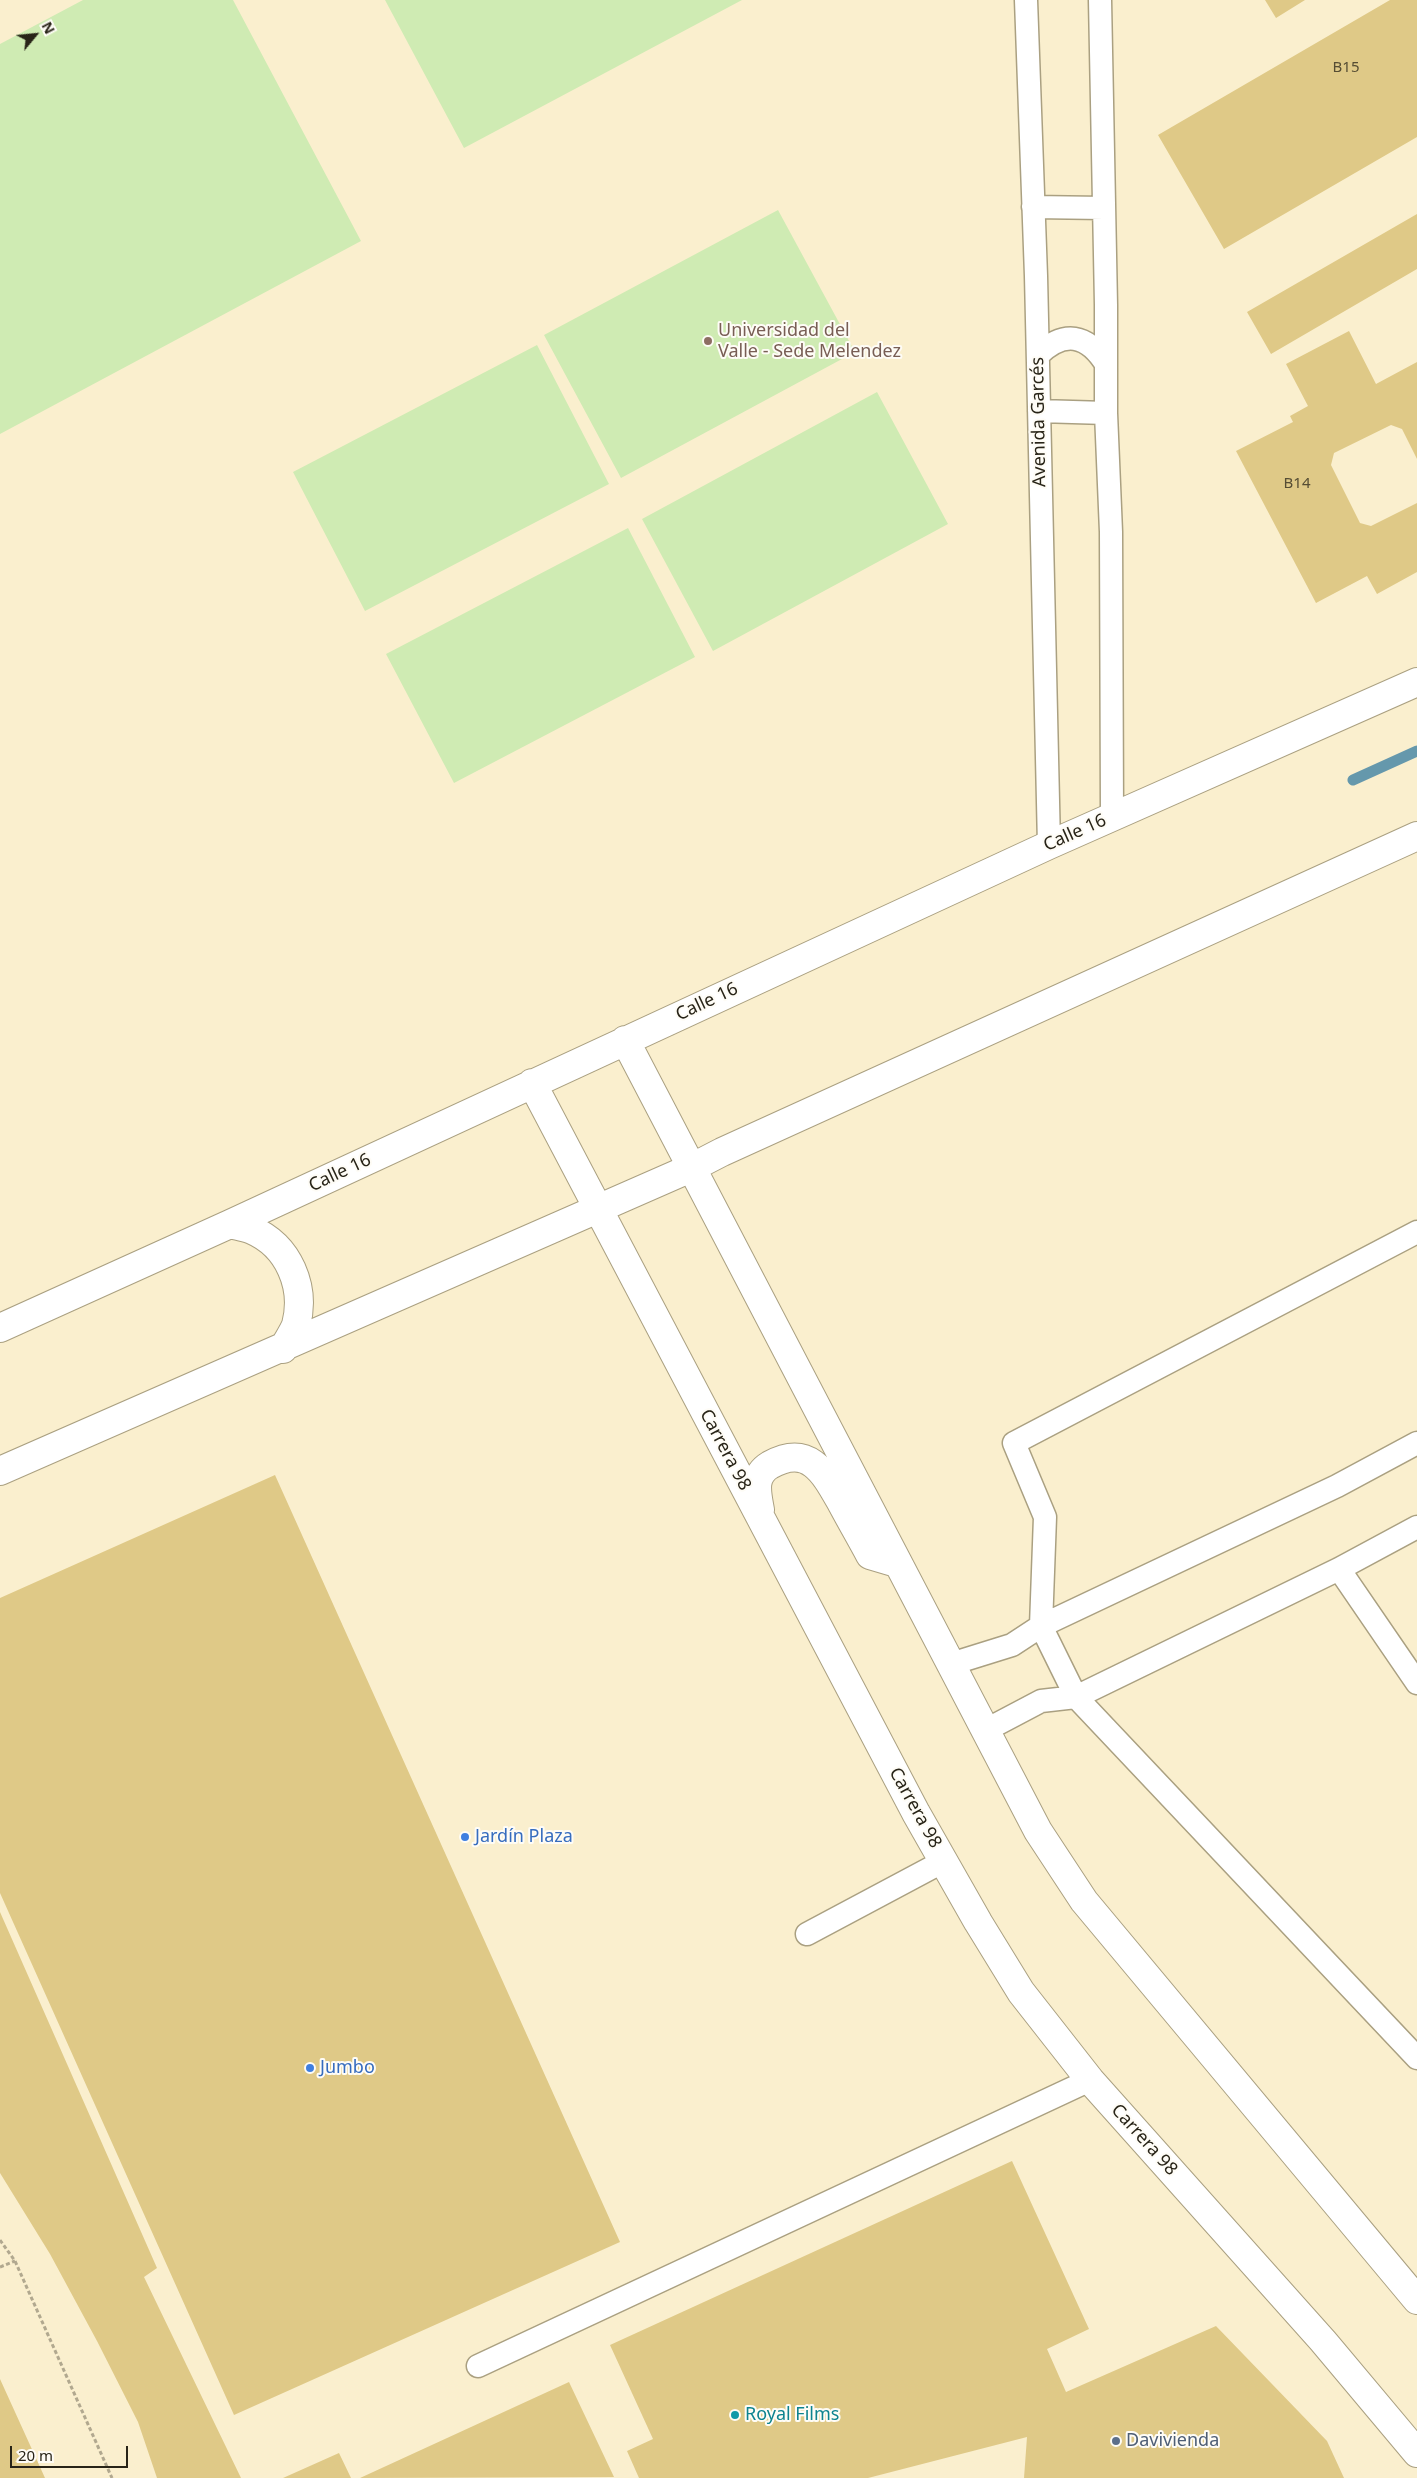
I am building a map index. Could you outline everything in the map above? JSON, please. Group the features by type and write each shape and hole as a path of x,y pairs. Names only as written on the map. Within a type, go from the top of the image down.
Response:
{"street":[{"name":"Calle 16","path":"0,1328 230,1224 1112,816 1417,682"},
{"path":"0,1471 283,1349 691,1168 722,1152 1417,836"},
{"path":"625,1040 1038,1831 1084,1901 1417,2300"},
{"name":"Carrera 98","path":"532,1083 916,1813 978,1922 1021,1992 1090,2080 1323,2341 1417,2453"},
{"path":"230,1224 251,1230 271,1241 286,1258 296,1279 300,1303 295,1327 283,1349"},
{"path":"762,1519 755,1486 760,1475 767,1467 784,1458 804,1458 819,1467 829,1481 870,1555 897,1563"}],"lane":[{"name":"Avenida Garcés","path":"1026,0 1034,207 1049,845"},
{"path":"1100,0 1106,413 1111,532 1112,816"},
{"path":"1034,207 1104,208"},
{"path":"1038,354 1050,343 1066,338 1083,340 1097,349 1106,364"},
{"path":"1039,411 1106,413"},
{"path":"1417,1232 1014,1443 1045,1517 1041,1626 1076,1697 1417,2058"},
{"path":"951,1664 1012,1645 1041,1626 1337,1486 1417,1442"},
{"path":"986,1730 1041,1700 1076,1697 1339,1568 1417,1527"},
{"path":"1339,1568 1417,1683"},
{"path":"807,1934 944,1861"},
{"path":"478,2366 1090,2080"}],"path":[{"path":"0,2240 15,2261 112,2478"},
{"path":"0,2267 15,2261"}],"green space":[{"path":"83,0 233,0 361,241 0,434 0,44"},
{"path":"385,0 742,0 464,148"},
{"path":"778,210 855,352 621,478 544,335"},
{"path":"537,345 609,484 365,611 293,472"},
{"path":"877,392 948,524 713,651 642,519"},
{"path":"628,528 695,657 454,783 386,654"}],"building":[{"path":"1265,0 1305,0 1276,18"},
{"path":"1390,0 1417,0 1417,137 1224,249 1158,135"},
{"path":"1417,214 1417,269 1271,354 1247,312"},
{"path":"1349,331 1376,384 1417,362 1417,459 1402,429 1391,425 1334,453 1331,465 1360,523 1371,526 1417,503 1417,572 1377,594 1367,576 1316,603 1236,451 1293,422 1290,416 1308,406 1286,364"},
{"name":"Jumbo","path":"275,1475 620,2242 234,2415 0,1893 0,1598"},
{"path":"0,1912 157,2268 144,2277 241,2478 157,2478 138,2422 97,2341 50,2254 0,2173"},
{"path":"1012,2161 1089,2329 1047,2349 1066,2392 1216,2326 1327,2441 1344,2478 1024,2478 1027,2437 868,2478 639,2478 627,2451 653,2439 610,2345"},
{"path":"0,2379 45,2478 0,2478"},
{"path":"569,2382 614,2477 360,2478"},
{"path":"339,2453 351,2478 283,2478"}],"waterway":[{"path":"1353,780 1417,751"}],"place":[{"name":"Universidad del Valle - Sede Melendez","path":"708,341"},
{"name":"Jardín Plaza","path":"465,1837"},
{"name":"Jumbo","path":"310,2068"},
{"name":"Royal Films","path":"735,2415"},
{"name":"Davivienda","path":"1116,2441"}]}
